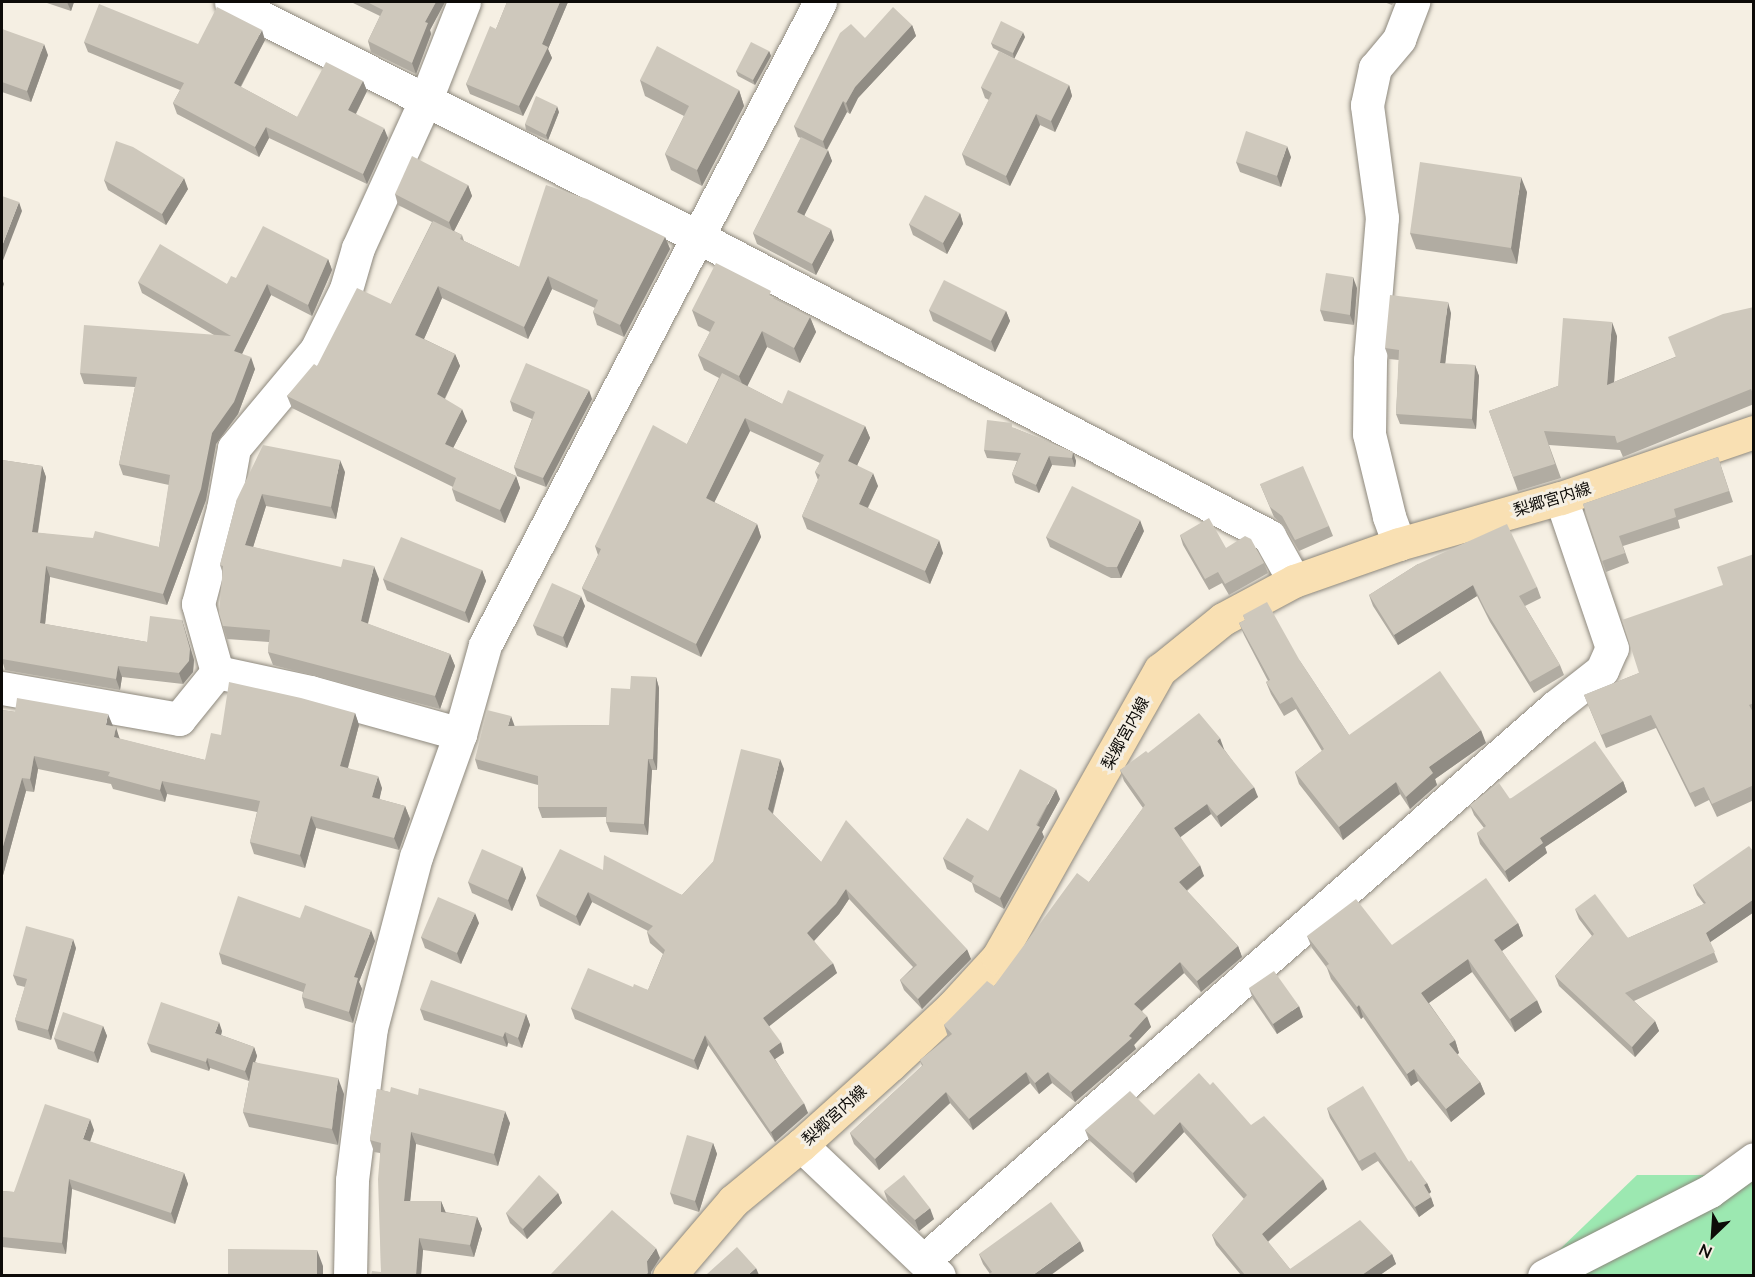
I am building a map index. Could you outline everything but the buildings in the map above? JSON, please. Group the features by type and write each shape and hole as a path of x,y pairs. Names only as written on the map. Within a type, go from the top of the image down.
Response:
{"main road":[{"name":"梨郷宮内線","path":"669,1275 733,1201 801,1145 953,1006 998,957 1160,670 1223,620 1294,581 1399,544 1561,498 1754,432"}],"street":[{"path":"231,2 698,237 1269,536 1294,581"},
{"path":"217,672 198,604 223,508 234,448 316,350 346,289 358,248 426,99 464,2"},
{"path":"350,1275 352,1180 371,1028 416,856 460,734 485,645 820,2"},
{"path":"1399,544 1389,516 1369,434 1370,360 1382,218 1367,105 1375,68 1399,39 1413,2"},
{"path":"801,1145 932,1268 1546,715 1602,670 1612,648 1561,498"},
{"path":"2,688 179,719 217,672"},
{"path":"217,672 310,692 460,734"},
{"path":"1544,1275 1710,1191 1754,1158"}],"green space":[{"path":"1637,1175 1753,1175 1753,1275 1532,1276"}]}
